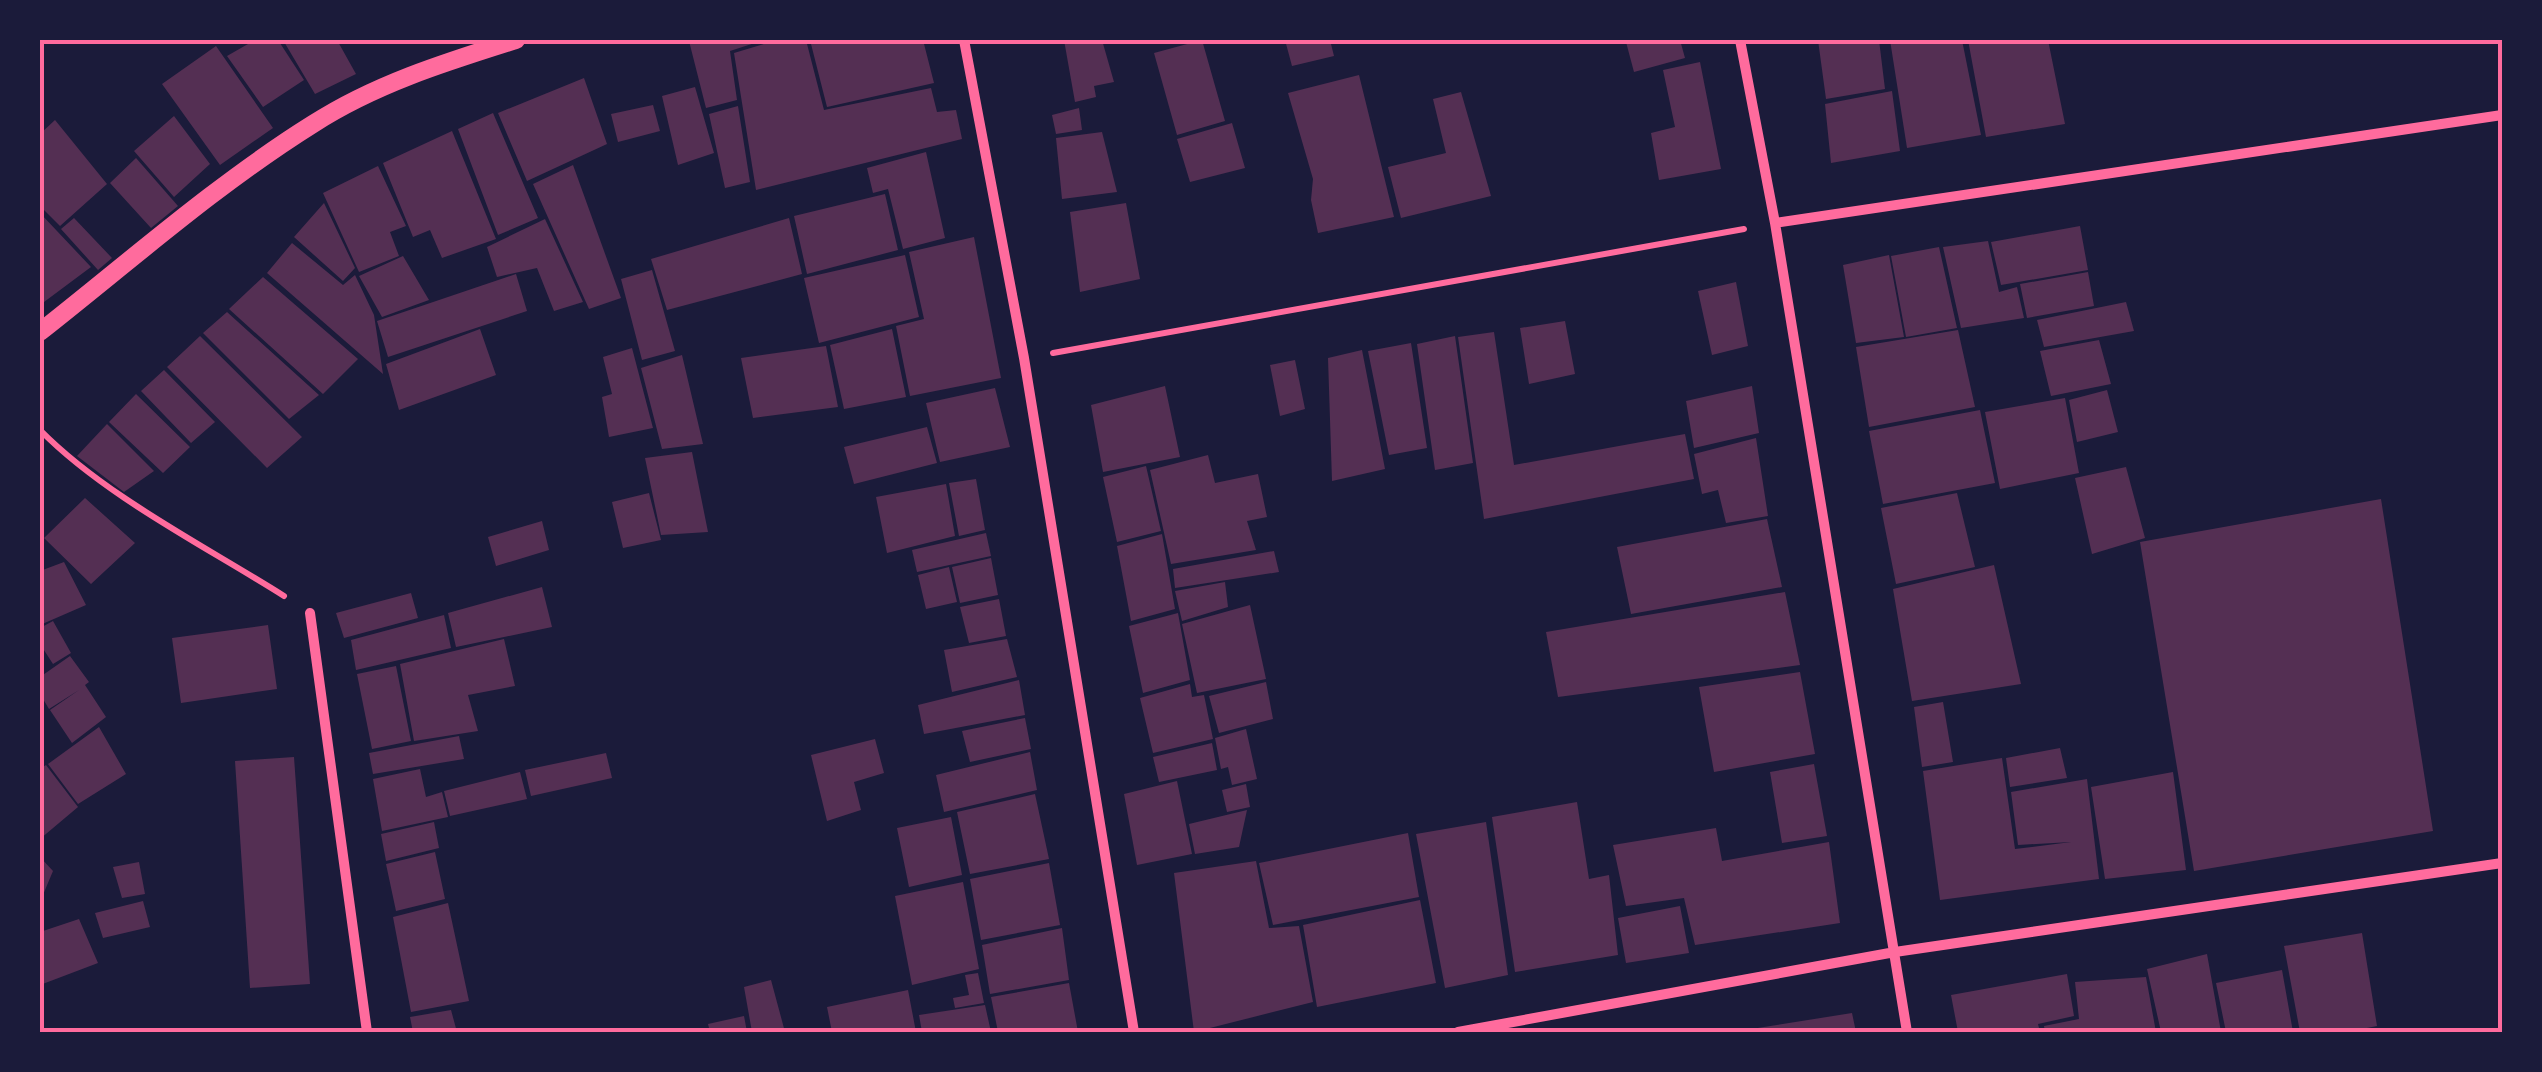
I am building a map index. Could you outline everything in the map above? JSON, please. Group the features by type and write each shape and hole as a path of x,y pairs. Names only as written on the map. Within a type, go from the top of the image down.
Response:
{"street":[{"path":"40,332 261,159 315,122 400,79 516,40"},
{"path":"964,40 1024,358 1134,1032"},
{"path":"1740,40 1775,223 1907,1032"},
{"path":"1775,223 2502,114"},
{"path":"310,612 367,1032"},
{"path":"1458,1032 1895,952 2502,863"}],"path":[{"path":"1024,358 1775,223"},
{"path":"40,430 62,452 110,487 310,612"}],"building":[{"path":"255,40 278,40 304,80 263,107 227,56"},
{"path":"283,40 337,40 356,74 315,94"},
{"path":"764,40 730,51 737,100 706,108 689,41"},
{"path":"777,40 806,40 824,110 931,88 937,112 956,110 962,139 756,190 734,53"},
{"path":"810,40 923,40 934,83 827,107"},
{"path":"1064,40 1102,40 1114,82 1094,86 1096,97 1075,102"},
{"path":"1202,40 1225,121 1177,135 1154,53"},
{"path":"1285,40 1330,40 1334,56 1292,66"},
{"path":"1680,40 1685,58 1634,72 1626,42"},
{"path":"1818,40 1879,40 1885,89 1826,99"},
{"path":"1890,40 1962,40 1981,135 1907,148"},
{"path":"1968,40 2048,40 2065,124 1986,137"},
{"path":"216,46 273,128 220,165 162,84"},
{"path":"1700,62 1721,169 1659,180 1651,133 1675,127 1663,70"},
{"path":"1359,75 1394,217 1318,233 1311,200 1313,179 1288,93"},
{"path":"584,78 607,144 527,181 498,113"},
{"path":"695,87 714,153 678,165 662,96"},
{"path":"1892,91 1900,151 1831,163 1825,104"},
{"path":"1461,92 1491,196 1401,218 1388,167 1446,153 1433,99"},
{"path":"653,105 660,131 618,142 611,114"},
{"path":"738,106 750,182 725,188 709,114"},
{"path":"1079,108 1082,130 1056,134 1052,115"},
{"path":"493,113 538,218 498,235 458,129"},
{"path":"174,116 210,164 174,197 134,151"},
{"path":"55,120 107,184 60,226 40,206 40,134"},
{"path":"1232,123 1245,168 1190,182 1177,139"},
{"path":"452,131 496,239 442,258 430,230 413,237 383,163"},
{"path":"1102,132 1117,192 1062,199 1056,138"},
{"path":"926,152 945,238 903,249 888,189 873,193 867,168"},
{"path":"136,158 178,206 151,228 110,183"},
{"path":"573,165 621,298 589,309 533,184"},
{"path":"378,166 406,226 390,232 399,256 359,272 323,193"},
{"path":"885,194 898,250 807,274 794,216"},
{"path":"324,203 355,268 343,281 294,237"},
{"path":"1126,203 1140,279 1080,292 1070,212"},
{"path":"40,213 91,267 40,305"},
{"path":"74,218 112,258 98,270 61,229"},
{"path":"789,218 802,274 667,310 651,259"},
{"path":"545,219 583,302 554,311 537,268 497,277 487,247"},
{"path":"2080,226 2088,270 2001,285 1991,242"},
{"path":"974,237 1001,378 910,396 896,326 924,319 909,252"},
{"path":"1988,241 1999,292 2017,287 2024,318 1961,328 1943,247"},
{"path":"292,243 343,285 355,275 374,315 383,374 267,273"},
{"path":"1939,247 1957,328 1906,337 1891,256"},
{"path":"905,255 919,317 819,343 804,278"},
{"path":"1889,255 1904,337 1856,343 1843,265"},
{"path":"403,256 429,300 382,317 359,276"},
{"path":"652,270 675,351 642,360 621,279"},
{"path":"2088,272 2094,306 2027,318 2020,284"},
{"path":"516,274 527,311 388,357 377,321"},
{"path":"263,277 358,359 323,394 229,309"},
{"path":"1736,282 1748,346 1712,355 1698,291"},
{"path":"2126,302 2134,331 2044,347 2037,320"},
{"path":"227,312 319,395 289,419 203,333"},
{"path":"1565,321 1575,374 1529,384 1520,328"},
{"path":"480,329 496,375 399,410 386,364"},
{"path":"892,329 906,397 844,409 830,345"},
{"path":"1958,330 1975,407 1869,427 1856,347"},
{"path":"1494,332 1514,465 1685,434 1694,479 1484,519 1458,337"},
{"path":"200,336 302,437 267,468 167,367"},
{"path":"1455,336 1473,463 1435,470 1417,344"},
{"path":"2099,340 2111,384 2051,396 2040,351"},
{"path":"1411,343 1427,448 1389,455 1368,351"},
{"path":"826,346 838,407 753,418 741,358"},
{"path":"632,348 653,428 609,437 602,397 612,394 603,357"},
{"path":"1362,350 1385,469 1332,481 1328,358"},
{"path":"682,355 703,444 662,449 641,368"},
{"path":"1295,360 1305,409 1280,416 1270,365"},
{"path":"164,370 215,422 191,443 141,391"},
{"path":"1165,386 1180,457 1103,472 1091,405"},
{"path":"1752,386 1759,433 1694,448 1686,401"},
{"path":"995,388 1010,447 940,462 926,403"},
{"path":"2107,390 2118,432 2077,442 2069,400"},
{"path":"136,394 190,447 163,473 109,422"},
{"path":"2065,398 2079,473 2000,489 1985,412"},
{"path":"1980,410 1995,483 1883,504 1869,431"},
{"path":"107,424 154,471 124,492 77,456"},
{"path":"927,427 937,463 854,484 844,447"},
{"path":"1756,438 1768,516 1726,523 1718,490 1702,494 1694,454"},
{"path":"692,452 708,532 661,535 645,458"},
{"path":"1208,455 1215,483 1258,474 1267,517 1247,521 1256,550 1171,564 1150,470"},
{"path":"1146,466 1161,531 1117,542 1103,477"},
{"path":"2126,467 2145,538 2092,554 2075,478"},
{"path":"976,479 985,530 959,536 949,483"},
{"path":"946,484 955,536 887,553 876,497"},
{"path":"649,493 661,540 623,548 612,502"},
{"path":"1957,493 1975,567 1896,584 1881,508"},
{"path":"85,498 135,543 91,584 44,538"},
{"path":"2381,499 2433,831 2194,871 2140,542"},
{"path":"1767,519 1782,587 1631,614 1617,547"},
{"path":"542,521 549,550 496,566 488,537"},
{"path":"986,533 991,556 917,572 912,550"},
{"path":"1162,534 1175,609 1131,621 1117,546"},
{"path":"1274,551 1279,572 1175,588 1173,569"},
{"path":"991,558 998,595 960,603 952,567"},
{"path":"64,562 86,605 40,625 40,571"},
{"path":"1994,565 2021,684 1912,701 1893,589"},
{"path":"949,567 957,602 926,609 918,575"},
{"path":"1225,582 1228,607 1182,621 1175,591"},
{"path":"542,587 552,627 456,647 448,613"},
{"path":"1785,592 1800,665 1558,697 1546,632"},
{"path":"411,593 418,618 344,638 336,613"},
{"path":"999,599 1006,636 969,643 960,607"},
{"path":"1250,605 1266,679 1197,693 1182,624"},
{"path":"1178,613 1190,680 1143,693 1129,626"},
{"path":"444,615 451,648 356,670 351,640"},
{"path":"53,621 71,653 53,664 40,644 40,628"},
{"path":"268,625 277,689 181,703 172,638"},
{"path":"504,639 515,686 468,695 478,731 414,741 400,664"},
{"path":"1007,639 1017,677 952,692 944,650"},
{"path":"70,656 89,682 85,685 106,717 72,743 50,710 79,690 49,709 40,694 40,677"},
{"path":"396,666 411,741 372,749 357,674"},
{"path":"1800,672 1815,754 1714,772 1699,687"},
{"path":"1019,680 1025,715 924,734 918,705"},
{"path":"1266,682 1273,719 1219,733 1209,696"},
{"path":"1190,684 1192,697 1204,695 1213,739 1153,753 1140,698"},
{"path":"1943,702 1953,762 1922,767 1914,707"},
{"path":"1025,718 1031,749 970,762 962,731"},
{"path":"99,727 126,774 78,804 48,764"},
{"path":"1246,729 1257,779 1232,785 1228,767 1221,769 1215,738"},
{"path":"459,736 464,759 373,774 369,753"},
{"path":"875,739 884,773 854,782 861,810 827,821 811,755"},
{"path":"1212,743 1217,770 1159,782 1153,757"},
{"path":"2060,748 2067,778 2010,787 2006,758"},
{"path":"1030,752 1037,790 944,812 936,775"},
{"path":"606,753 612,778 531,796 525,770"},
{"path":"294,757 310,984 250,988 235,761"},
{"path":"2002,758 2015,849 2071,842 2018,845 2011,792 2087,779 2099,879 1940,900 1923,771"},
{"path":"1814,764 1827,836 1782,843 1770,772"},
{"path":"46,765 78,807 40,839 40,769"},
{"path":"420,769 426,797 442,792 448,817 382,831 373,779"},
{"path":"520,772 527,799 450,816 444,791"},
{"path":"2173,772 2186,870 2105,879 2091,787"},
{"path":"1177,781 1192,854 1137,865 1124,794"},
{"path":"1246,784 1250,807 1227,812 1222,790"},
{"path":"1035,794 1049,859 970,874 957,812"},
{"path":"1577,802 1589,879 1609,875 1618,955 1515,972 1492,817"},
{"path":"1247,810 1239,847 1195,854 1189,824"},
{"path":"951,817 962,875 909,887 897,828"},
{"path":"434,822 439,848 386,861 381,834"},
{"path":"1486,822 1508,975 1445,988 1416,834"},
{"path":"1716,828 1722,861 1829,842 1840,923 1695,945 1684,898 1626,906 1613,845"},
{"path":"1408,833 1419,897 1273,925 1259,863"},
{"path":"435,852 445,899 396,911 386,864"},
{"path":"40,857 53,871 40,902"},
{"path":"1256,861 1269,928 1299,926 1313,1002 1194,1032 1174,873"},
{"path":"139,862 145,894 122,898 113,867"},
{"path":"1049,863 1060,925 981,940 970,879"},
{"path":"963,882 979,969 912,985 895,896"},
{"path":"1420,900 1436,983 1317,1007 1303,925"},
{"path":"143,901 150,927 103,938 95,913"},
{"path":"448,903 469,1001 411,1012 393,917"},
{"path":"1680,906 1689,953 1626,963 1618,918"},
{"path":"79,919 98,963 40,985 40,932"},
{"path":"1062,928 1069,980 990,994 982,945"},
{"path":"2362,933 2377,1026 2347,1032 2300,1032 2284,946"},
{"path":"2207,954 2221,1032 2161,1032 2147,969"},
{"path":"2282,970 2293,1032 2226,1032 2216,983"},
{"path":"978,973 984,1003 955,1008 953,998 969,995 965,975"},
{"path":"2067,974 2074,1016 2038,1024 2040,1032 1958,1032 1951,995"},
{"path":"2146,977 2156,1032 2045,1032 2044,1026 2079,1019 2075,982"},
{"path":"771,980 785,1032 752,1032 744,987"},
{"path":"1069,983 1078,1032 998,1032 991,997"},
{"path":"908,990 916,1032 832,1032 827,1007"},
{"path":"985,1005 991,1032 922,1032 919,1015"},
{"path":"451,1010 457,1032 413,1032 410,1017"},
{"path":"1852,1013 1856,1032 1745,1032 1745,1030"},
{"path":"744,1016 747,1032 710,1032 708,1024"}]}
